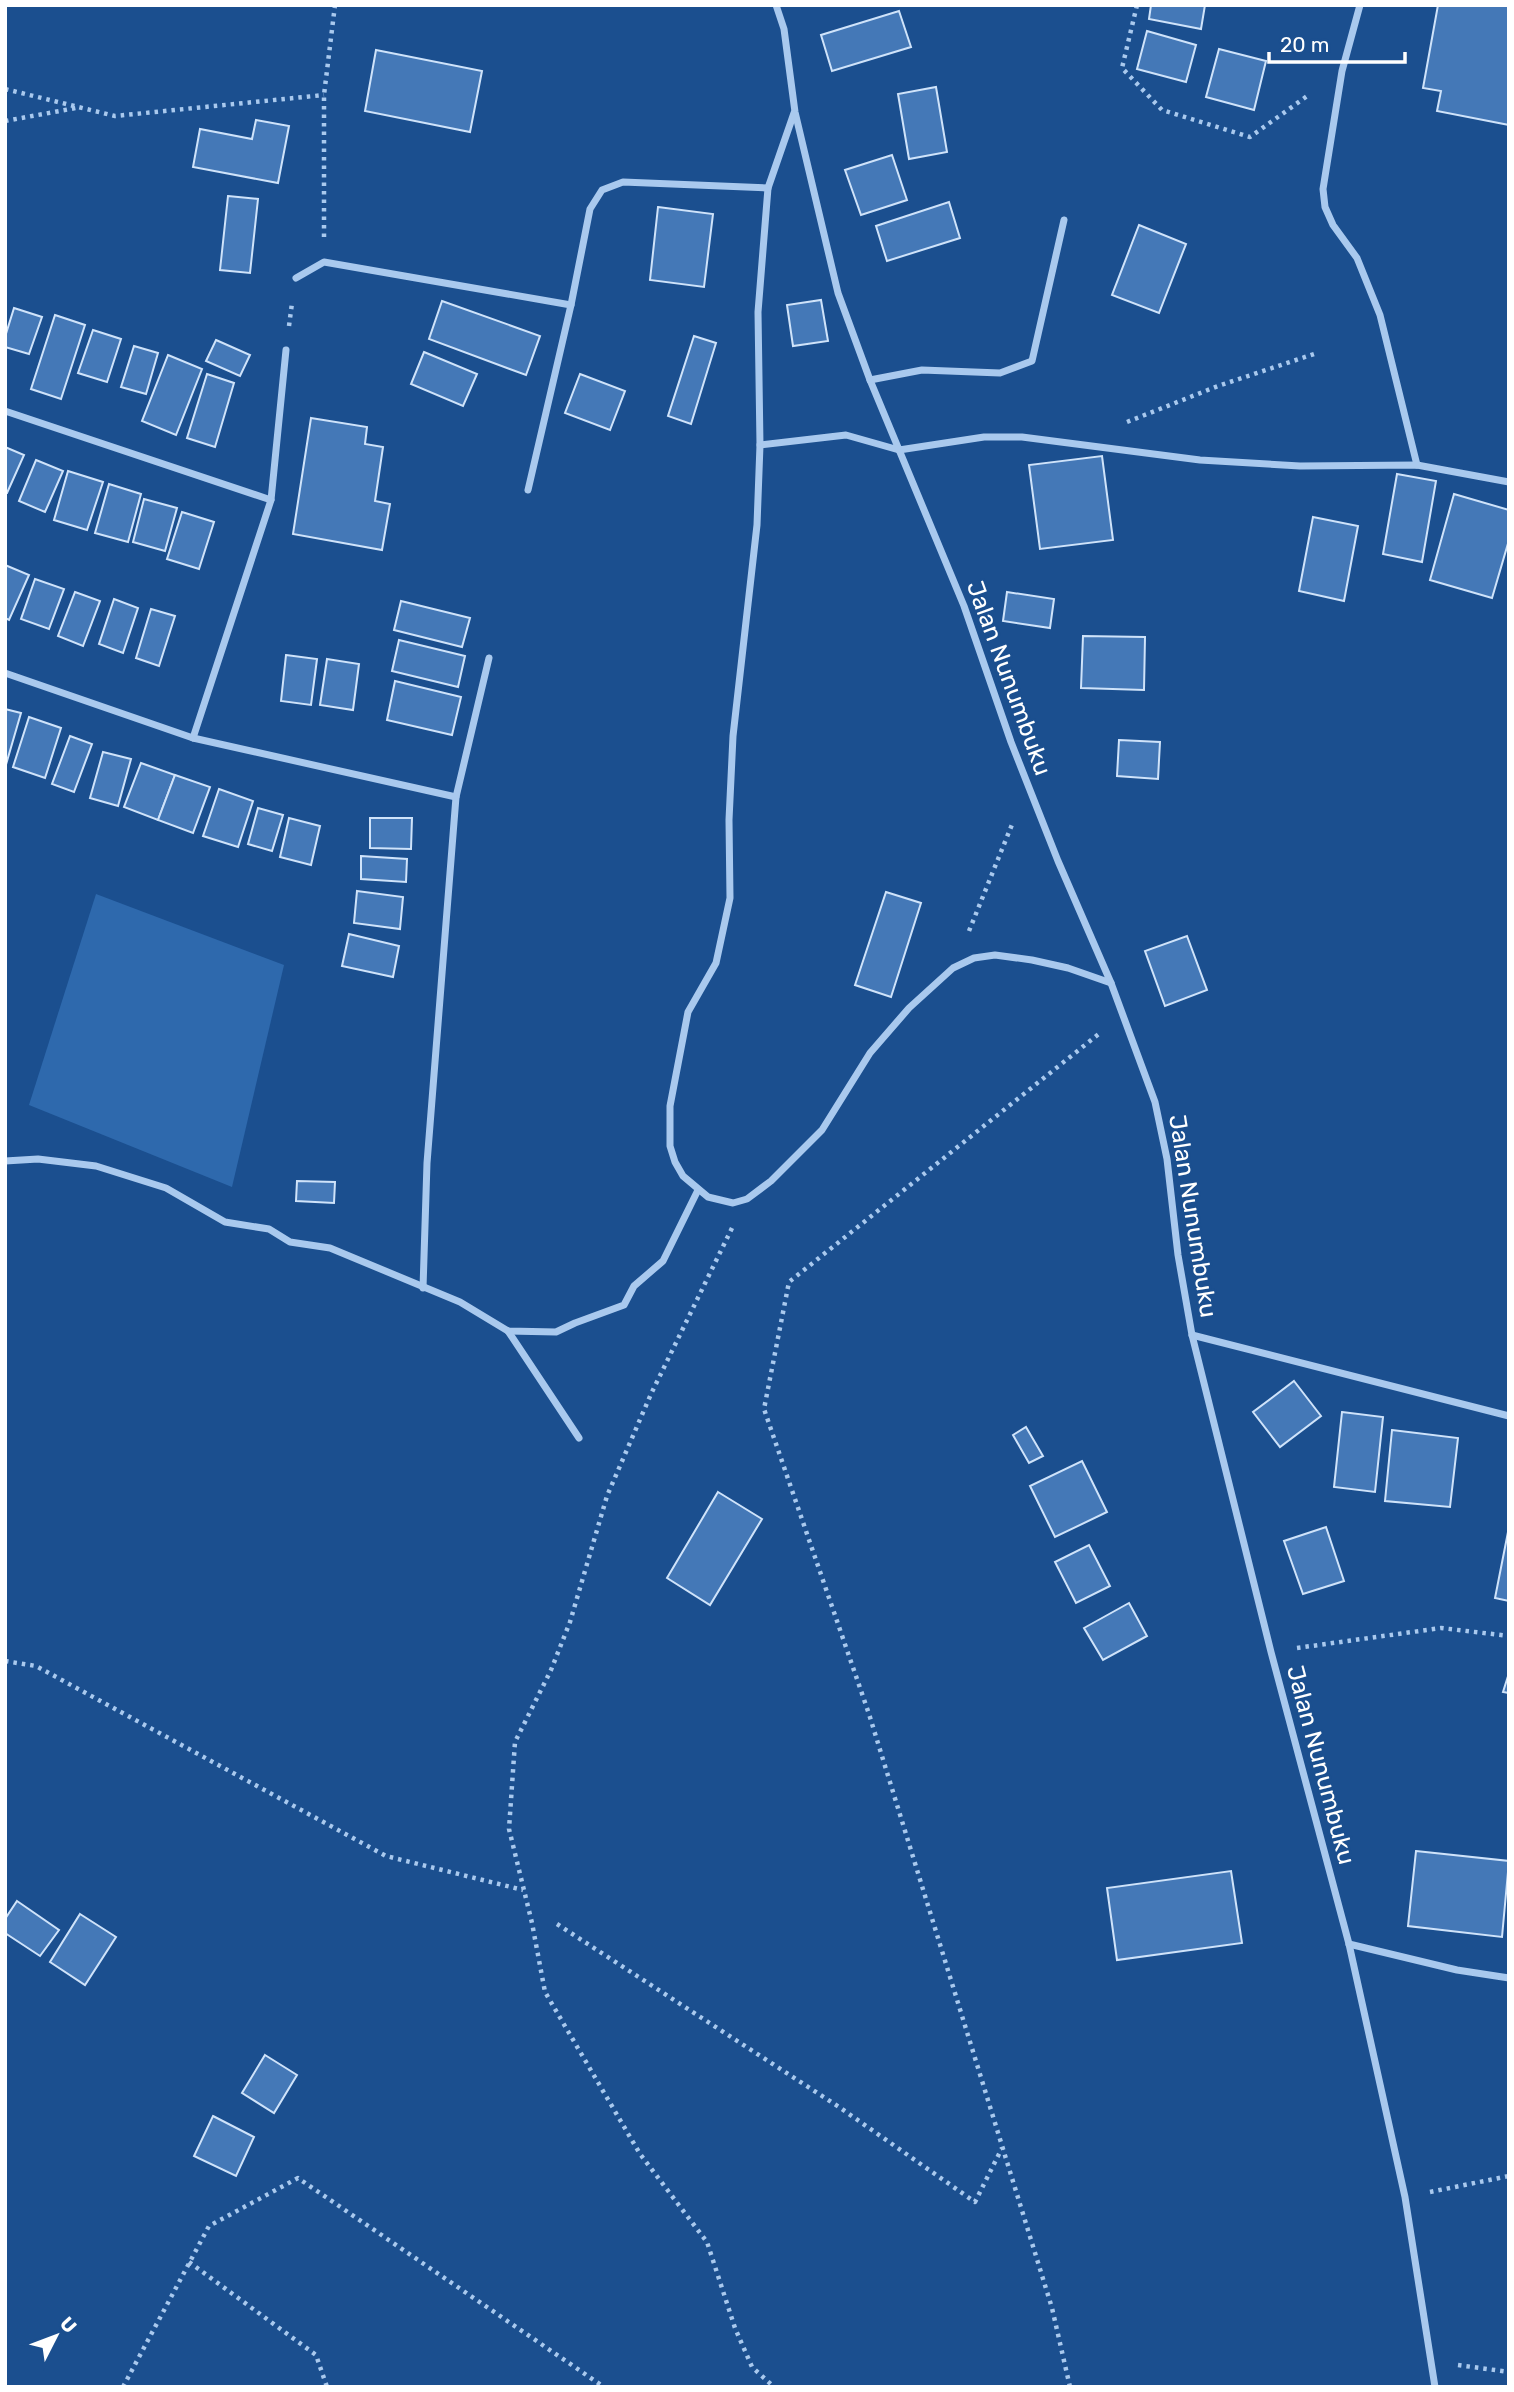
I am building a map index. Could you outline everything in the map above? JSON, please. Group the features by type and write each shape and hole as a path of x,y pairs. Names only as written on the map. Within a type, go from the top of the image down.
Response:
{"street":[{"name":"Jalan Nunumbuku","path":"776,5 784,29 795,112 838,293 870,380 964,606 1028,786 1111,983 1155,1102 1167,1159 1178,1255 1192,1335 1271,1652 1349,1944 1405,2197 1435,2387"},
{"path":"1360,5 1342,71 1323,189 1325,207 1333,225 1357,258 1380,315 1417,465"},
{"path":"795,112 768,188 758,312 760,445 757,525 733,736 729,820 730,898 716,963 688,1012 670,1107 670,1146 675,1162 683,1176 708,1197 733,1203 747,1199 771,1181 822,1130 870,1053 909,1008 953,968 974,958 995,955 1068,968 1111,983"},
{"path":"528,491 571,306 590,209 603,190 623,182 768,188"},
{"path":"870,380 922,370 1000,373 1032,361 1064,220"},
{"path":"296,278 324,262 571,306"},
{"path":"194,738 271,500 286,351"},
{"path":"5,411 271,500"},
{"path":"760,445 846,435 899,450 984,437 1022,437 1200,460 1300,466 1417,465 1509,482"},
{"path":"423,1287 427,1163 456,797 489,658"},
{"path":"5,673 194,738 456,797"},
{"path":"5,1161 38,1159 96,1166 166,1188 225,1222 269,1229 290,1242 330,1248 460,1302 508,1331 579,1438"},
{"path":"508,1331 556,1332 624,1305 634,1286 663,1261 698,1190"},
{"path":"1192,1335 1509,1416"},
{"path":"1349,1944 1457,1970 1509,1978"}],"path":[{"path":"324,262 324,95 335,5"},
{"path":"1137,5 1122,68 1162,110 1250,137 1342,71"},
{"path":"5,89 115,116 324,95"},
{"path":"5,121 80,107"},
{"path":"286,351 296,278"},
{"path":"1123,424 1218,386 1317,353"},
{"path":"953,968 1028,786"},
{"path":"1070,2387 1052,2308 869,1714 764,1409 789,1282 1123,1015"},
{"path":"747,1199 651,1394 613,1483 570,1622 551,1670 514,1742 509,1829 545,1992 640,2154 707,2242 735,2328 752,2367 774,2387"},
{"path":"1271,1652 1441,1628 1509,1636"},
{"path":"5,1661 36,1666 386,1856 523,1890"},
{"path":"557,1924 839,2107 975,2202 1003,2147"},
{"path":"1405,2197 1509,2176"},
{"path":"122,2387 209,2226 298,2178 604,2387"},
{"path":"189,2262 316,2355 327,2387"},
{"path":"1431,2361 1509,2372"}],"shaded area":[{"path":"96,894 284,965 232,1187 29,1105"}],"building":[{"path":"1151,5 1205,5 1201,29 1149,19"},
{"path":"1438,5 1509,5 1509,125 1437,111 1441,91 1423,88"},
{"path":"899,11 911,47 832,71 821,35"},
{"path":"1147,31 1196,45 1186,82 1137,69"},
{"path":"1219,49 1266,61 1254,110 1206,97"},
{"path":"376,50 482,71 470,132 365,111"},
{"path":"936,87 947,152 909,159 898,94"},
{"path":"256,120 289,126 278,183 193,167 200,129 252,139"},
{"path":"892,155 907,200 861,215 845,170"},
{"path":"228,196 258,199 250,273 220,270"},
{"path":"949,202 960,238 887,261 876,226"},
{"path":"658,207 713,214 704,287 650,280"},
{"path":"1139,225 1186,244 1159,313 1112,295"},
{"path":"821,300 828,341 793,346 787,305"},
{"path":"442,301 540,336 526,375 429,339"},
{"path":"14,308 42,317 29,354 5,347 5,337"},
{"path":"55,315 85,325 61,399 31,389"},
{"path":"93,330 121,339 107,382 78,373"},
{"path":"694,336 716,343 691,424 668,416"},
{"path":"216,340 250,355 240,376 206,361"},
{"path":"134,346 158,353 146,394 121,387"},
{"path":"424,352 477,374 463,406 411,384"},
{"path":"168,355 202,369 176,435 142,421"},
{"path":"207,374 234,383 215,447 187,438"},
{"path":"580,374 625,391 610,430 565,413"},
{"path":"311,418 367,427 365,444 383,447 375,501 390,504 382,550 293,534"},
{"path":"5,447 24,455 7,493 5,493"},
{"path":"1102,456 1113,540 1040,549 1029,465"},
{"path":"36,460 63,471 45,512 19,501"},
{"path":"68,471 103,482 87,530 54,520"},
{"path":"1397,474 1436,481 1422,562 1383,554"},
{"path":"109,484 141,494 128,542 95,533"},
{"path":"1454,494 1509,510 1509,540 1492,598 1430,580"},
{"path":"144,499 177,508 165,551 133,542"},
{"path":"182,512 214,522 199,569 167,559"},
{"path":"1313,517 1358,526 1344,601 1299,591"},
{"path":"5,565 29,575 9,620 5,618"},
{"path":"35,579 64,589 49,629 21,619"},
{"path":"75,592 100,601 83,646 58,636"},
{"path":"1007,592 1054,599 1050,628 1003,621"},
{"path":"114,599 138,608 123,653 99,644"},
{"path":"401,601 470,618 462,647 394,630"},
{"path":"151,609 175,616 159,666 136,658"},
{"path":"1083,636 1145,637 1144,690 1081,688"},
{"path":"399,640 465,656 458,687 392,671"},
{"path":"286,655 317,659 311,705 281,701"},
{"path":"327,659 359,664 353,710 320,705"},
{"path":"395,681 461,697 452,735 387,720"},
{"path":"5,709 21,713 5,768"},
{"path":"29,717 61,728 45,778 13,767"},
{"path":"70,736 92,744 74,792 52,784"},
{"path":"1119,740 1160,742 1158,779 1117,776"},
{"path":"103,752 131,759 118,806 90,798"},
{"path":"141,763 175,775 158,820 124,807"},
{"path":"175,775 210,787 193,833 158,820"},
{"path":"219,789 253,801 238,847 203,836"},
{"path":"258,808 283,815 272,851 248,844"},
{"path":"289,818 320,826 311,865 280,857"},
{"path":"370,818 412,818 411,849 370,848"},
{"path":"361,856 407,859 406,882 361,879"},
{"path":"357,891 403,897 400,929 354,923"},
{"path":"886,892 921,903 891,997 855,985"},
{"path":"349,934 399,946 393,977 342,966"},
{"path":"1187,936 1207,990 1165,1006 1145,951"},
{"path":"297,1181 335,1182 334,1203 296,1201"},
{"path":"1294,1381 1321,1416 1280,1447 1253,1412"},
{"path":"1342,1412 1383,1417 1375,1492 1334,1487"},
{"path":"1026,1427 1043,1456 1029,1463 1013,1435"},
{"path":"1392,1430 1458,1438 1450,1507 1385,1501"},
{"path":"1082,1461 1107,1512 1055,1537 1030,1486"},
{"path":"718,1492 762,1519 710,1605 667,1578"},
{"path":"1326,1527 1344,1581 1303,1594 1284,1541"},
{"path":"1509,1527 1509,1601 1495,1598"},
{"path":"1089,1545 1110,1586 1076,1603 1055,1562"},
{"path":"1129,1603 1147,1636 1103,1660 1084,1628"},
{"path":"1509,1673 1509,1693 1503,1692"},
{"path":"1416,1851 1509,1861 1502,1937 1408,1926"},
{"path":"1231,1871 1242,1943 1117,1960 1107,1888"},
{"path":"17,1901 59,1930 40,1956 5,1933 5,1919"},
{"path":"80,1914 116,1937 85,1985 50,1962"},
{"path":"265,2055 297,2075 274,2113 242,2093"},
{"path":"213,2116 254,2137 236,2176 194,2156"}]}
